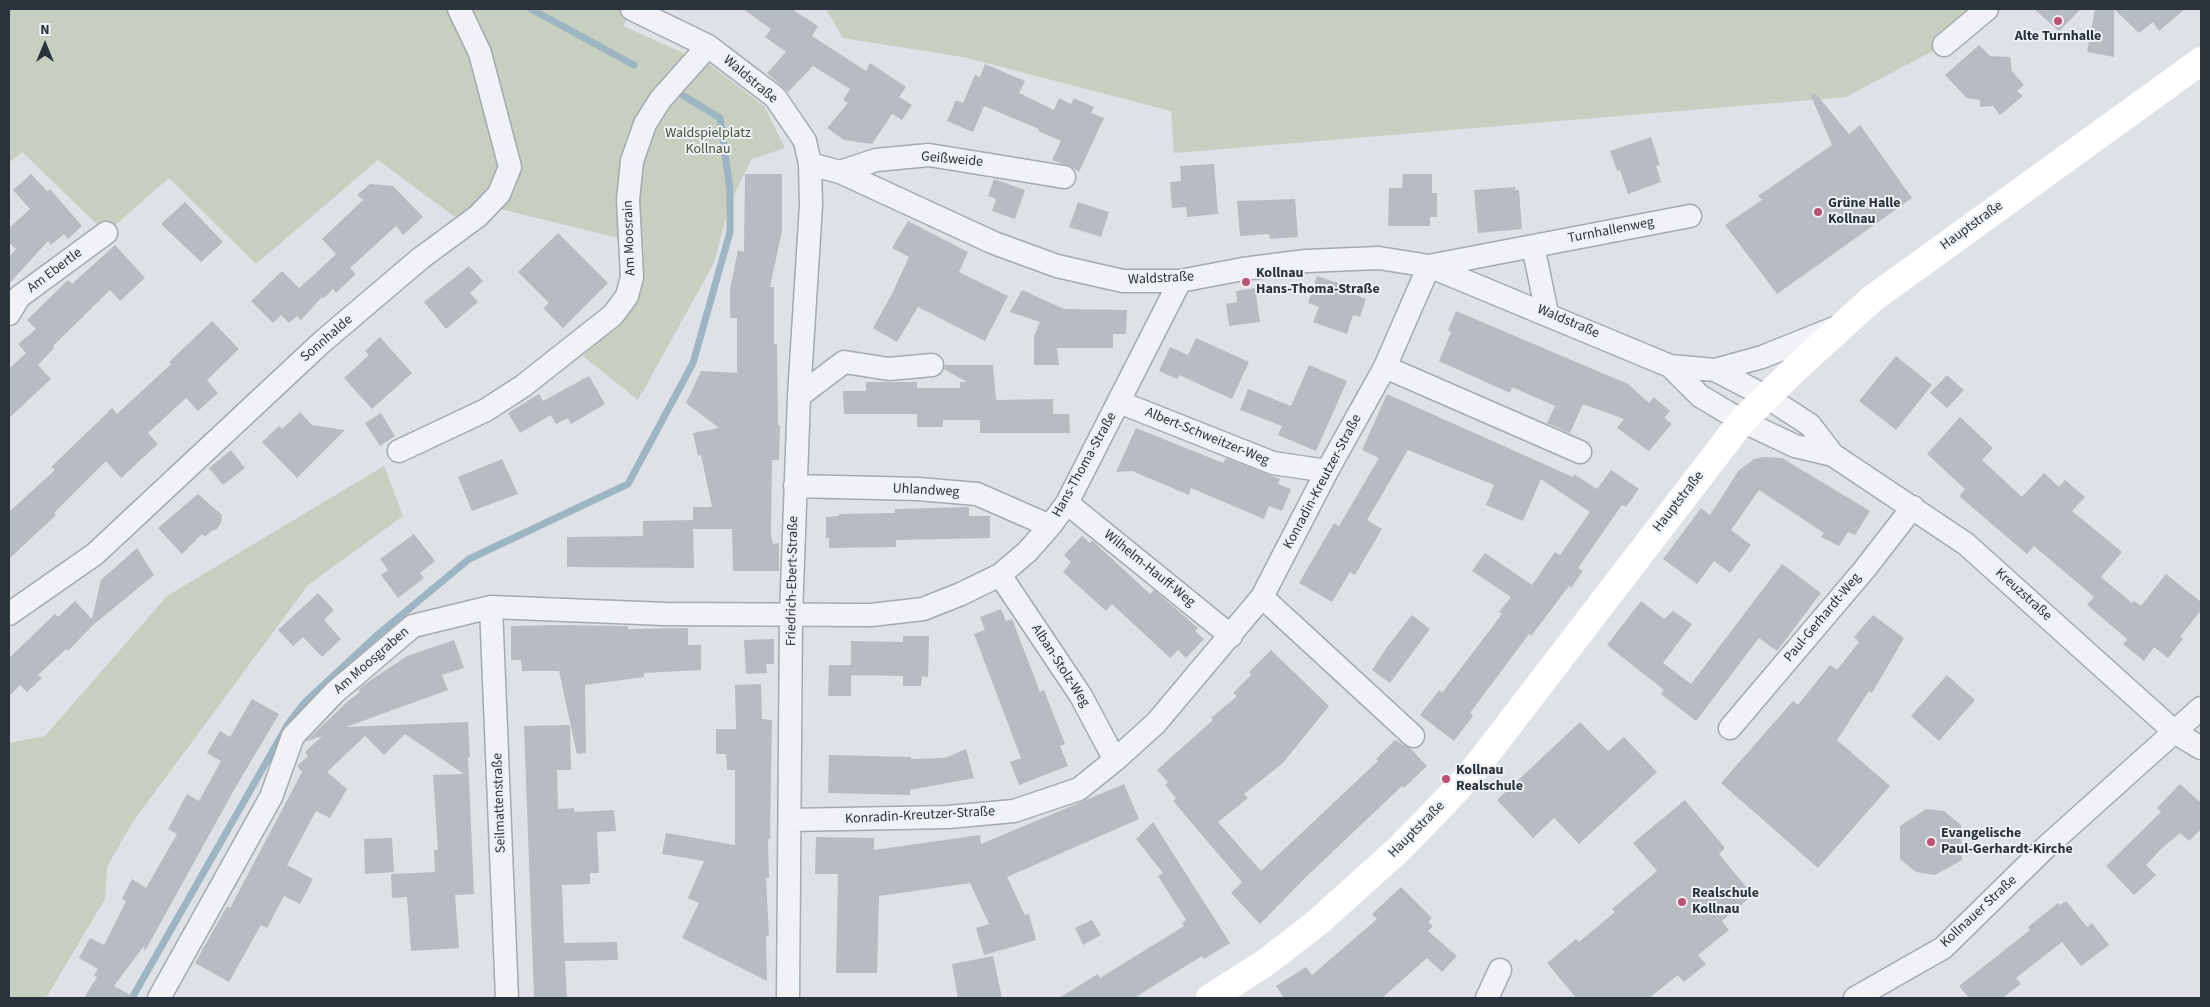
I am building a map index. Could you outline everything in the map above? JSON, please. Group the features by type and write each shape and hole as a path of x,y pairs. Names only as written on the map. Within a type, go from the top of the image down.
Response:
{"street":[{"name":"Sonnhalde","path":"9,614 95,554 322,342 421,258 478,216 499,194 510,167 480,53 459,9"},
{"path":"632,9 679,31"},
{"path":"668,9 679,31"},
{"path":"1944,45 1986,9"},
{"name":"Waldstraße","path":"679,31 708,46 775,97 805,141 810,164 840,172 994,243 1056,266 1124,281 1180,281 1242,269 1306,261 1379,258 1429,266 1547,313 1670,366 1715,370 1762,357 1842,325"},
{"name":"Am Moosrain","path":"400,451 486,410 523,386 613,315 627,296 632,277 628,200 632,161 645,124 660,100 708,46"},
{"name":"Hauptstraße","path":"1210,998 1265,963 1318,922 1400,849 1464,782 1742,421 1842,325 1880,293 2201,60"},
{"name":"Geißweide","path":"840,172 876,160 930,155 1064,177"},
{"name":"Friedrich-Ebert-Straße","path":"788,998 791,616 799,396 811,206 810,164"},
{"name":"Turnhallenweg","path":"1429,266 1690,216"},
{"name":"Am Ebertle","path":"9,314 19,297 106,232"},
{"path":"1533,246 1547,313"},
{"name":"Konradin-Kreutzer-Straße","path":"790,820 948,817 1014,811 1079,789 1115,760 1156,723 1262,597 1327,471 1385,367 1429,266"},
{"name":"Hans-Thoma-Straße","path":"791,616 871,615 922,608 961,594 1000,575 1027,552 1067,503 1180,281"},
{"path":"799,396 844,362 889,369 932,365"},
{"name":"Waldstraße","path":"1670,366 1700,396 1742,421"},
{"path":"1385,367 1580,452"},
{"name":"Waldstraße","path":"1715,370 1767,397"},
{"name":"Kreuzstraße","path":"1767,397 1810,425 1833,454 1966,544 2176,733 2201,748"},
{"name":"Albert-Schweitzer-Weg","path":"1119,402 1273,463 1327,471"},
{"name":"Kreuzstraße","path":"1742,421 1796,446 1833,454"},
{"name":"Uhlandweg","path":"795,486 918,489 977,494 1050,526"},
{"name":"Wilhelm-Hauff-Weg","path":"1067,503 1231,636"},
{"name":"Paul-Gerhardt-Weg","path":"1730,728 1864,570 1913,507"},
{"name":"Alban-Stolz-Weg","path":"1000,575 1081,696 1115,760"},
{"path":"1262,597 1413,736"},
{"name":"Am Moosgraben","path":"159,998 270,797 293,736 335,692 413,626 491,607 791,616"},
{"name":"Seilmattenstraße","path":"491,607 507,998"},
{"name":"Kollnauer Straße","path":"1855,998 1942,948 2046,847 2176,733 2201,708"},
{"path":"1487,998 1500,970"}],"green space":[{"name":"Waldspielplatz Kollnau","path":"9,9 632,9 623,26 710,65 764,106 785,148 752,159 729,205 714,263 638,400 583,356 624,316 639,297 644,278 643,244 488,206 455,217 378,160 256,264 169,178 106,233 22,152 9,163"},
{"path":"826,9 1987,9 1944,45 1846,97 1174,153 1171,111 963,57 843,38"},
{"path":"384,466 403,516 308,585 132,823 107,867 105,899 46,998 9,998 9,743 45,736 167,596"}],"building":[{"path":"743,9 792,9 818,26 812,36 866,71 870,63 906,87 899,97 912,105 902,120 892,114 872,144 844,140 827,128 848,103 843,100 850,89 813,66 788,92 767,73 786,52 765,37 771,29"},
{"name":"Alte Turnhalle","path":"2034,9 2081,9 2059,31"},
{"path":"2095,9 2114,9 2114,57 2087,52"},
{"path":"2114,9 2185,9 2159,31 2153,22 2139,33"},
{"path":"1979,45 1990,56 2010,57 2012,71 2024,85 2017,91 2023,96 2000,115 1993,106 1980,107 1980,100 1967,98 1945,75"},
{"path":"985,64 1025,81 1019,93 1054,110 1059,98 1071,104 1074,98 1094,107 1091,113 1104,118 1079,172 1072,167 1052,160 1061,141 1038,131 1039,129 984,106 973,132 947,121 956,100 963,103 975,75 980,77"},
{"name":"Grüne Halle Kollnau","path":"1815,93 1849,134 1860,125 1912,198 1777,294 1725,225 1762,200 1758,196 1832,145 1811,96"},
{"path":"1651,137 1660,165 1656,166 1661,182 1628,194 1620,170 1617,171 1610,151"},
{"path":"1214,164 1218,214 1187,217 1186,207 1172,208 1170,182 1181,181 1180,166"},
{"path":"31,174 47,191 50,189 82,226 68,239 64,234 51,245 48,241 9,284 9,257 16,249 9,243 9,228 30,209 13,190"},
{"path":"745,174 782,174 782,231 770,287 774,287 774,344 777,344 778,425 780,425 779,460 772,460 771,535 773,544 779,543 779,571 733,571 732,529 693,529 694,568 567,567 567,537 643,536 643,521 693,520 693,507 712,507 701,455 698,456 693,433 719,428 686,403 701,371 737,373 737,318 730,318 730,289 738,250 744,252"},
{"path":"1403,174 1432,174 1432,193 1437,193 1437,217 1430,217 1430,226 1388,226 1389,188 1402,188"},
{"path":"994,179 1025,190 1015,219 992,211 996,199 988,196"},
{"path":"370,184 393,186 423,217 403,235 396,226 350,268 356,274 336,293 333,289 324,298 322,297 301,320 297,316 289,323 281,315 273,323 251,301 282,271 299,288 336,254 322,239 363,200 357,195"},
{"path":"1515,187 1515,190 1519,190 1522,229 1478,233 1474,190"},
{"path":"1295,199 1298,237 1270,239 1269,234 1240,236 1237,201"},
{"path":"185,202 223,242 201,262 161,224"},
{"path":"1078,202 1109,212 1101,237 1069,227"},
{"path":"908,221 968,252 959,272 1008,296 985,341 918,307 897,342 873,328 892,294 909,257 892,248"},
{"path":"558,233 608,283 563,328 543,308 549,303 518,272"},
{"path":"115,245 145,278 120,301 110,290 53,346 54,348 38,365 51,379 9,418 9,369 26,353 18,344 36,329 27,320 68,280 72,284"},
{"path":"469,266 483,281 470,293 478,302 446,329 424,302"},
{"path":"1317,276 1347,286 1345,291 1366,299 1360,317 1353,315 1347,334 1313,322 1319,307 1308,303"},
{"path":"1255,288 1260,322 1229,326 1226,304 1237,302 1236,291"},
{"path":"1022,290 1064,309 1127,310 1126,334 1113,334 1113,348 1057,348 1059,365 1034,365 1034,336 1040,322 1010,312"},
{"path":"1456,311 1628,384 1649,403 1654,397 1670,411 1664,418 1672,424 1649,451 1617,428 1624,419 1583,404 1570,433 1547,423 1555,406 1512,387 1510,393 1439,361 1451,332 1448,330"},
{"path":"212,321 239,349 207,380 218,393 198,411 186,398 148,433 158,444 121,478 106,461 54,513 56,515 9,559 9,512 55,470 51,467 112,408 117,414 171,364 169,362"},
{"path":"380,337 412,373 372,409 344,378 369,355 365,351"},
{"path":"1196,338 1249,362 1232,399 1179,375 1177,379 1159,371 1170,347 1188,355"},
{"path":"1896,356 1932,385 1896,430 1859,401"},
{"path":"945,365 993,365 996,400 1053,399 1053,414 1069,414 1070,433 980,433 980,420 943,420 943,427 917,427 917,414 844,414 843,391 866,391 866,382 917,382 917,388 960,388 960,382 967,382 944,369"},
{"path":"1309,365 1347,381 1316,451 1278,435 1282,426 1240,410 1248,389 1291,406"},
{"path":"1947,375 1964,390 1947,408 1930,393"},
{"path":"589,376 605,404 571,424 568,418 556,424 543,401"},
{"path":"539,394 551,415 520,433 508,413"},
{"path":"1387,394 1573,477 1574,474 1597,489 1611,470 1639,489 1626,507 1622,505 1578,568 1583,571 1571,588 1569,586 1531,636 1529,634 1470,713 1473,716 1454,741 1420,715 1439,690 1442,693 1502,614 1499,612 1511,597 1472,571 1485,553 1532,585 1555,552 1560,555 1590,512 1541,479 1523,521 1486,505 1494,485 1408,450 1367,520 1382,529 1355,575 1350,572 1332,602 1299,583 1334,523 1339,526 1379,458 1362,450"},
{"path":"300,412 312,425 345,430 297,478 262,442 279,426 282,429"},
{"path":"381,413 395,436 380,446 365,423"},
{"path":"1960,417 1993,448 1982,460 2022,497 2044,473 2059,487 2065,480 2085,497 2072,511 2122,552 2101,577 2132,603 2134,601 2141,606 2166,574 2201,602 2201,610 2180,637 2183,639 2168,658 2154,647 2144,661 2123,644 2127,639 2087,605 2094,597 2034,546 2027,554 1959,496 1965,489 1927,454"},
{"path":"1136,428 1223,463 1226,458 1280,479 1278,484 1291,489 1282,511 1269,506 1264,519 1191,488 1189,495 1132,471 1116,472"},
{"path":"231,450 245,468 223,485 209,468"},
{"path":"1764,457 1782,458 1870,511 1855,535 1848,532 1839,546 1821,537 1824,533 1759,490 1731,530 1751,545 1730,573 1714,561 1697,584 1663,559 1701,508 1710,515 1739,470 1754,459"},
{"path":"502,459 518,494 472,511 458,477"},
{"path":"198,494 222,515 221,523 217,529 211,531 205,537 202,534 182,554 158,528"},
{"path":"969,507 969,516 990,516 990,538 896,540 896,547 829,548 829,538 826,538 826,517 839,516 839,514 895,513 895,509"},
{"path":"414,534 435,561 420,573 424,578 398,598 381,575 388,570 380,559"},
{"path":"1082,536 1090,543 1092,540 1150,594 1154,590 1198,628 1195,631 1204,639 1186,658 1178,650 1170,658 1112,604 1106,611 1063,572 1071,562 1064,555"},
{"path":"137,548 154,575 93,625 68,651 66,649 38,675 42,678 27,692 20,685 9,696 9,658 55,614 58,617 75,601 92,619 101,580"},
{"path":"1782,564 1821,593 1777,651 1759,638 1696,721 1661,694 1664,690 1607,645 1641,601 1664,619 1673,611 1692,624 1663,663 1691,684"},
{"path":"318,593 334,610 324,620 341,639 322,657 303,637 293,646 278,630"},
{"path":"1001,609 1006,621 1012,619 1040,692 1044,690 1065,744 1060,746 1068,766 1019,785 1010,762 1021,758 974,634 985,630 980,617"},
{"path":"1412,615 1430,629 1390,683 1372,670"},
{"path":"1873,615 1904,638 1872,693 1869,691 1837,740 1890,786 1818,868 1721,783 1793,701 1798,705 1830,665 1837,670 1859,642 1854,637"},
{"path":"511,626 628,626 628,629 688,628 688,645 701,645 701,670 644,673 644,677 585,685 586,753 577,754 559,671 522,671 521,660 511,660"},
{"path":"903,636 929,636 928,677 922,676 921,686 903,686 903,676 851,675 851,641 903,642"},
{"path":"774,639 774,664 766,664 767,673 746,674 744,640"},
{"path":"454,640 464,668 442,675 448,690 346,727 468,722 474,894 455,895 459,948 411,951 407,897 392,898 391,874 435,872 434,850 438,850 433,775 464,774 405,734 384,755 365,736 327,772 347,789 330,818 316,811 287,865 313,879 300,904 284,896 267,928 261,925 229,982 195,963 227,906 230,908 302,772 297,766 308,756 305,752 322,736 305,742 360,692 358,690 365,684 407,656"},
{"path":"1271,650 1329,706 1283,763 1244,794 1248,798 1218,822 1261,871 1378,761 1376,759 1395,740 1411,749 1427,766 1404,788 1402,786 1306,877 1260,924 1231,893 1242,882 1173,801 1176,798 1165,785 1168,782 1157,770 1213,720 1211,718 1237,696 1233,693 1251,675 1249,672"},
{"path":"829,665 851,665 851,696 828,696"},
{"path":"1947,675 1975,700 1939,741 1911,716"},
{"path":"761,684 762,719 772,720 770,839 768,839 769,878 766,878 769,936 766,936 767,981 682,938 699,903 688,898 704,861 662,854 666,833 735,845 735,770 727,770 726,754 716,754 716,729 736,729 735,685"},
{"path":"252,699 279,714 234,790 145,951 144,946 114,986 136,998 84,998 97,977 94,975 98,969 79,958 90,938 104,945 126,901 122,899 132,879 146,888 177,834 168,829 187,794 199,801 221,761 207,753 220,731 230,737"},
{"path":"1580,722 1608,751 1624,737 1657,772 1579,844 1554,818 1533,838 1497,800"},
{"path":"570,725 571,770 557,770 558,809 574,808 575,812 614,810 616,831 597,832 599,873 590,873 590,884 562,885 564,943 617,942 618,960 565,961 567,998 534,998 524,726"},
{"path":"966,749 974,778 910,790 910,795 828,793 829,755 911,757 911,759 945,758"},
{"path":"1124,784 1139,819 1007,877 1025,915 1029,914 1036,940 984,955 976,928 989,924 970,883 879,896 877,973 836,973 838,874 815,874 816,837 874,838 874,850 980,835 981,844"},
{"path":"2180,784 2201,803 2201,829 2189,841 2180,833 2162,848 2146,865 2156,875 2134,895 2106,866 2161,812 2157,808"},
{"name":"Realschule Kollnau","path":"1685,800 1725,848 1719,854 1753,895 1722,921 1729,930 1698,955 1706,964 1684,982 1678,975 1649,998 1576,998 1547,963 1576,939 1579,942 1615,912 1612,909 1657,871 1633,843"},
{"name":"Evangelische Paul-Gerhardt-Kirche","path":"1926,809 1944,811 1961,825 1962,860 1935,875 1916,872 1900,859 1900,826"},
{"path":"1153,822 1230,943 1204,959 1202,956 1134,998 1059,998 1098,974 1100,978 1184,926 1182,923 1186,920 1158,876 1163,873 1136,839"},
{"path":"392,838 394,872 365,874 364,839"},
{"path":"1401,887 1432,918 1428,922 1433,926 1428,931 1457,956 1442,972 1427,958 1382,998 1284,998 1276,986 1306,967 1312,975 1377,919 1372,914"},
{"path":"2066,901 2087,927 2092,923 2109,945 2081,966 2062,942 2016,978 2021,984 2002,998 1969,998 1959,986 2030,930 2028,927 2058,903 2060,905"},
{"path":"1092,920 1101,935 1083,945 1075,928"},
{"path":"993,956 1002,998 958,998 952,964"}],"waterway":[{"path":"531,9 634,65"},
{"path":"132,998 288,724 304,703 375,637 469,559 628,484 693,363 730,232 730,189 720,118 684,96"}],"place":[{"name":"Alte Turnhalle","path":"2058,21"},
{"name":"Grüne Halle Kollnau","path":"1818,212"},
{"name":"Kollnau Hans-Thoma-Straße","path":"1246,282"},
{"name":"Kollnau Realschule","path":"1446,779"},
{"name":"Evangelische Paul-Gerhardt-Kirche","path":"1931,842"},
{"name":"Realschule Kollnau","path":"1682,902"}]}
